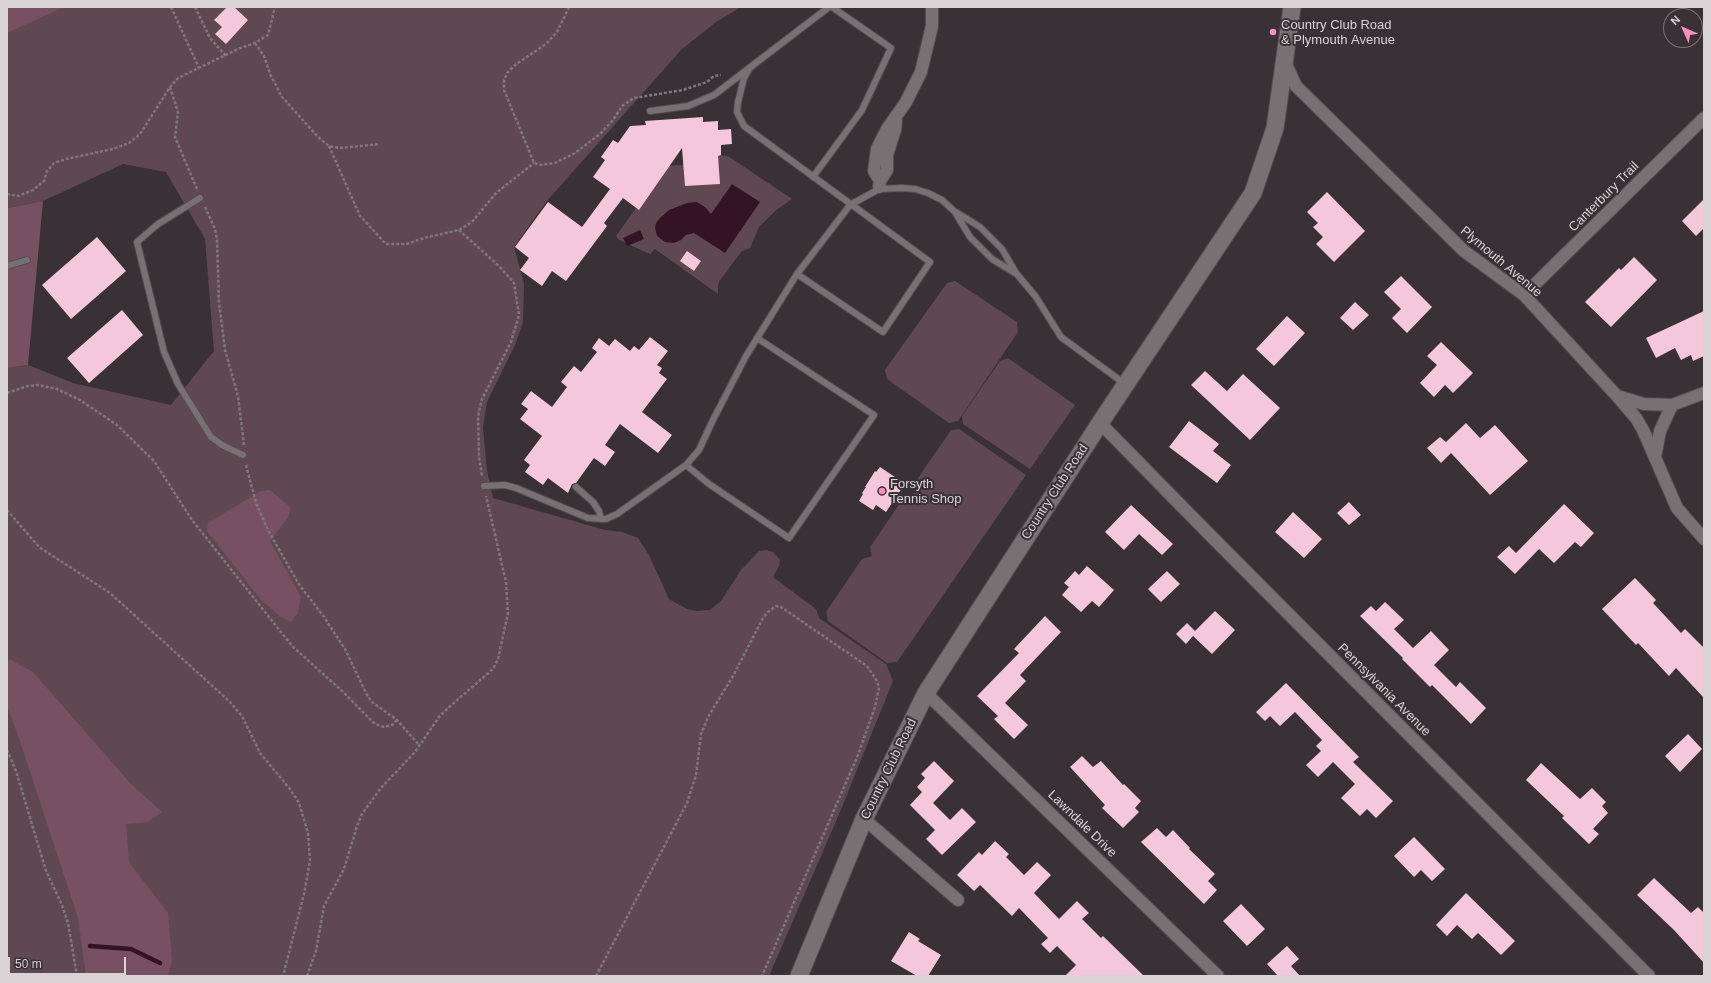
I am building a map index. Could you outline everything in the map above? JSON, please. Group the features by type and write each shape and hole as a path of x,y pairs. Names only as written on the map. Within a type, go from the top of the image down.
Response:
{"main road":[{"name":"Country Club Road","path":"799,976 864,819 926,694 1100,423 1253,193 1275,128 1292,7"}],"street":[{"path":"880,185 874,171 877,149 881,139 906,102 921,72 932,26 932,7"},
{"name":"Plymouth Avenue","path":"1285,62 1296,86 1464,251 1524,295 1617,396 1640,424 1677,508 1704,539"},
{"name":"Canterbury Trail","path":"1524,295 1704,118"},
{"path":"1617,396 1644,404 1672,405 1704,393"},
{"path":"1655,457 1660,431 1672,405"},
{"name":"Pennsylvania Avenue","path":"1100,423 1649,976"},
{"name":"Lawndale Drive","path":"926,694 1218,976"},
{"path":"864,819 958,900"}],"lane":[{"path":"650,111 688,106 714,95 830,7 891,48 862,110 813,177"},
{"path":"749,68 744,78 738,102 738,112 744,126 850,205 930,262 883,332 797,274"},
{"path":"484,486 504,485 588,518 606,519 617,514 686,465 699,450 712,422 757,338 797,274 850,205 880,185 915,189 936,196 954,211 980,227 1002,249 1016,274 1036,297 1061,337 1126,384"},
{"path":"200,198 158,224 137,242 164,352 178,384 211,437 222,445 243,455"},
{"path":"954,211 970,237 992,259 1016,274"},
{"path":"7,266 28,260"},
{"path":"686,465 709,484 789,538 874,415 757,338"},
{"path":"576,488 593,502 599,511 601,519"}],"path":[{"path":"171,7 199,68"},
{"path":"195,7 210,38 226,56"},
{"path":"7,194 18,196 33,190 44,180 47,172 54,163 113,149 129,143 140,134 170,87 178,78 238,49 255,43 268,34 276,7"},
{"path":"534,163 504,90 504,81 507,73 515,65 546,44 557,32 569,7"},
{"path":"255,43 264,56 270,74 282,97 318,137 329,146 338,148 380,144"},
{"path":"534,163 541,165 555,163 576,152 600,134 613,120 622,106 634,98 683,90 706,82 714,76 721,75 732,82"},
{"path":"170,87 178,112 175,137 200,198 215,229 217,239 219,302 225,350 238,396 245,439 243,455 256,503 268,530 298,583 324,617 345,649 367,695 372,702 397,720 420,746"},
{"path":"329,146 360,216 386,244 407,244 424,238 459,230 472,222 496,193 534,163"},
{"path":"308,976 316,951 324,906 344,869 362,814 376,794 420,746 448,708 492,669 500,652 508,613 506,582 484,486 479,456 478,416 482,399 512,342 518,315 516,291 514,283 500,267 459,230"},
{"path":"7,393 28,386 38,385 57,389 80,400 117,425 154,460 192,520 292,646 341,690 375,724 384,727 392,725 397,720"},
{"path":"7,510 39,547 110,593 230,702 242,716 260,753 290,789 299,803 308,832 310,861 304,894 283,976"},
{"path":"596,976 687,803 696,776 701,734 708,717 733,676 763,618 776,606 781,607 867,666 877,680 879,688 875,707 858,755 762,976"},
{"path":"7,750 16,770 46,871 62,905 68,923 77,976"}],"shaded area":[{"path":"7,7 741,7 716,22 681,50 546,202 514,247 524,283 523,322 515,345 487,402 483,427 487,471 493,498 605,530 622,532 638,538 649,555 669,599 687,609 697,611 710,610 721,601 741,570 759,551 766,550 773,552 780,560 779,566 773,577 816,609 819,618 886,664 893,681 840,812 769,976 7,976 7,368 28,365 73,383 171,405 214,351 205,239 166,172 123,164 43,201 7,208"},
{"path":"7,7 64,7 7,33"},
{"path":"728,156 792,199 775,211 759,227 750,248 742,251 720,280 718,285 718,294 655,249 650,254 619,240 616,236 636,208 639,210 662,177 666,166 683,165 683,157"},
{"path":"732,184 760,202 725,253 694,233 686,235 681,240 674,243 665,242 657,236 655,228 656,223 669,210 687,203 697,202 705,207 711,214"},
{"path":"43,201 28,365 7,368 7,208"},
{"path":"640,230 644,239 627,246 623,238"},
{"path":"955,281 1017,322 1018,332 958,421 949,423 887,379 885,370 947,283"},
{"path":"1008,358 1075,405 1030,469 963,424 962,416 1000,361"},
{"path":"959,429 1026,475 897,662 887,663 828,621 826,612 862,559 872,556 870,547 905,496 916,493 914,484 951,430"},
{"path":"270,490 291,508 288,517 270,541 301,597 298,613 291,622 281,617 261,600 207,531 208,523 261,491"},
{"path":"9,659 33,672 130,783 162,812 148,822 126,824 129,862 168,913 172,960 168,976 86,976 78,918 19,738 7,707 7,664"}],"building":[{"path":"227,7 234,7 248,20 226,44 215,34 222,27 214,20"},
{"path":"703,117 703,122 718,121 718,130 731,129 732,144 721,145 721,155 718,156 720,184 685,186 682,148 639,210 623,198 604,223 607,226 566,281 552,271 542,286 520,270 529,258 515,247 548,202 582,227 610,189 593,177 605,160 601,157 613,140 618,143 630,126 646,125 645,121"},
{"path":"1327,192 1365,231 1334,262 1316,244 1323,237 1313,227 1318,223 1307,212"},
{"path":"1704,199 1704,228 1696,236 1682,221"},
{"path":"97,237 126,271 71,319 42,285"},
{"path":"687,251 701,261 694,271 680,261"},
{"path":"1634,257 1657,280 1611,327 1585,302 1619,268 1621,270"},
{"path":"1401,276 1432,307 1407,333 1392,318 1401,309 1384,292"},
{"path":"1355,302 1369,315 1353,330 1340,318"},
{"path":"122,310 143,335 89,383 67,358"},
{"path":"1704,311 1704,356 1693,361 1691,355 1681,360 1675,348 1656,358 1646,338"},
{"path":"1287,316 1305,333 1274,366 1256,349"},
{"path":"650,337 668,351 657,365 662,368 659,373 667,379 642,412 672,435 658,453 620,424 605,445 615,452 605,466 594,458 576,483 572,484 568,493 548,478 543,485 525,472 530,465 524,460 542,436 520,419 528,409 521,404 531,391 552,407 567,387 561,382 574,366 581,372 597,352 592,348 599,338 609,346 615,339 630,351 634,346 639,350"},
{"path":"1441,342 1473,373 1453,393 1445,385 1434,397 1420,383 1437,365 1427,356"},
{"path":"1205,371 1227,391 1243,374 1280,408 1250,440 1191,385"},
{"path":"1189,421 1219,444 1213,451 1231,465 1217,483 1169,447"},
{"path":"1466,423 1480,438 1495,425 1528,461 1490,495 1451,453 1441,463 1427,448 1440,437 1446,442"},
{"name":"Forsyth Tennis Shop","path":"880,467 895,477 892,482 902,488 886,512 876,505 873,510 859,501 865,487 875,471 876,472"},
{"path":"1349,502 1361,515 1349,525 1337,513"},
{"path":"1564,504 1594,533 1581,547 1575,542 1554,563 1539,549 1515,574 1497,557 1509,546 1516,553"},
{"path":"1131,505 1173,544 1162,555 1139,534 1124,550 1105,532"},
{"path":"1293,512 1322,539 1304,558 1275,532"},
{"path":"1087,566 1114,590 1099,607 1092,601 1081,612 1062,595 1069,587 1064,583 1075,571 1079,575"},
{"path":"1167,571 1180,584 1161,602 1148,589"},
{"path":"1635,578 1656,600 1653,603 1681,633 1685,629 1704,648 1704,698 1676,668 1669,676 1638,643 1636,645 1602,609"},
{"path":"1385,602 1404,620 1394,629 1413,648 1431,631 1449,650 1434,665 1456,687 1460,682 1486,708 1471,724 1432,685 1430,687 1360,616 1371,606 1376,611"},
{"path":"1215,611 1235,630 1212,654 1193,636 1186,644 1176,634 1187,623 1195,631"},
{"path":"1045,616 1061,632 1020,675 1026,681 1005,703 1028,725 1014,739 994,719 998,716 977,696 1019,653 1014,649"},
{"path":"1286,683 1359,757 1353,762 1393,801 1376,818 1367,809 1360,816 1341,798 1355,784 1333,762 1318,777 1306,765 1321,751 1316,746 1322,740 1295,712 1280,726 1270,716 1265,721 1256,712"},
{"path":"1688,734 1702,749 1680,772 1665,756"},
{"path":"1082,756 1093,767 1101,761 1123,785 1124,784 1141,801 1135,808 1139,812 1123,828 1102,808 1105,805 1070,767"},
{"path":"934,761 954,781 933,803 950,820 962,808 976,822 942,855 926,839 935,830 910,805 922,792 917,787 925,778 921,774"},
{"path":"1541,763 1580,799 1592,788 1606,802 1602,806 1608,813 1593,829 1599,834 1589,844 1562,818 1564,816 1526,780"},
{"path":"1157,828 1166,837 1173,830 1190,848 1189,849 1215,874 1208,881 1217,890 1204,904 1141,842"},
{"path":"1414,837 1445,869 1432,881 1421,870 1414,877 1394,856"},
{"path":"995,841 1009,854 1006,857 1024,875 1037,862 1051,875 1034,893 1059,919 1077,901 1089,913 1082,919 1101,938 1103,936 1144,976 1065,976 1076,965 1057,946 1050,953 1041,944 1048,938 1019,908 1012,916 980,885 974,891 957,875 979,852 982,855"},
{"path":"1654,878 1691,913 1698,907 1704,913 1704,963 1674,930 1637,895"},
{"path":"1466,893 1515,941 1501,955 1478,933 1472,939 1457,925 1447,936 1436,925"},
{"path":"1241,904 1265,929 1247,946 1223,921"},
{"path":"909,932 920,939 918,941 941,955 928,976 917,976 891,961"},
{"path":"1287,946 1299,959 1291,966 1300,976 1278,976 1267,964"}],"waterway":[{"path":"90,946 131,949 160,963"}],"place":[{"name":"Country Club Road & Plymouth Avenue","path":"1273,32"},
{"name":"Forsyth Tennis Shop","path":"882,491"}]}
